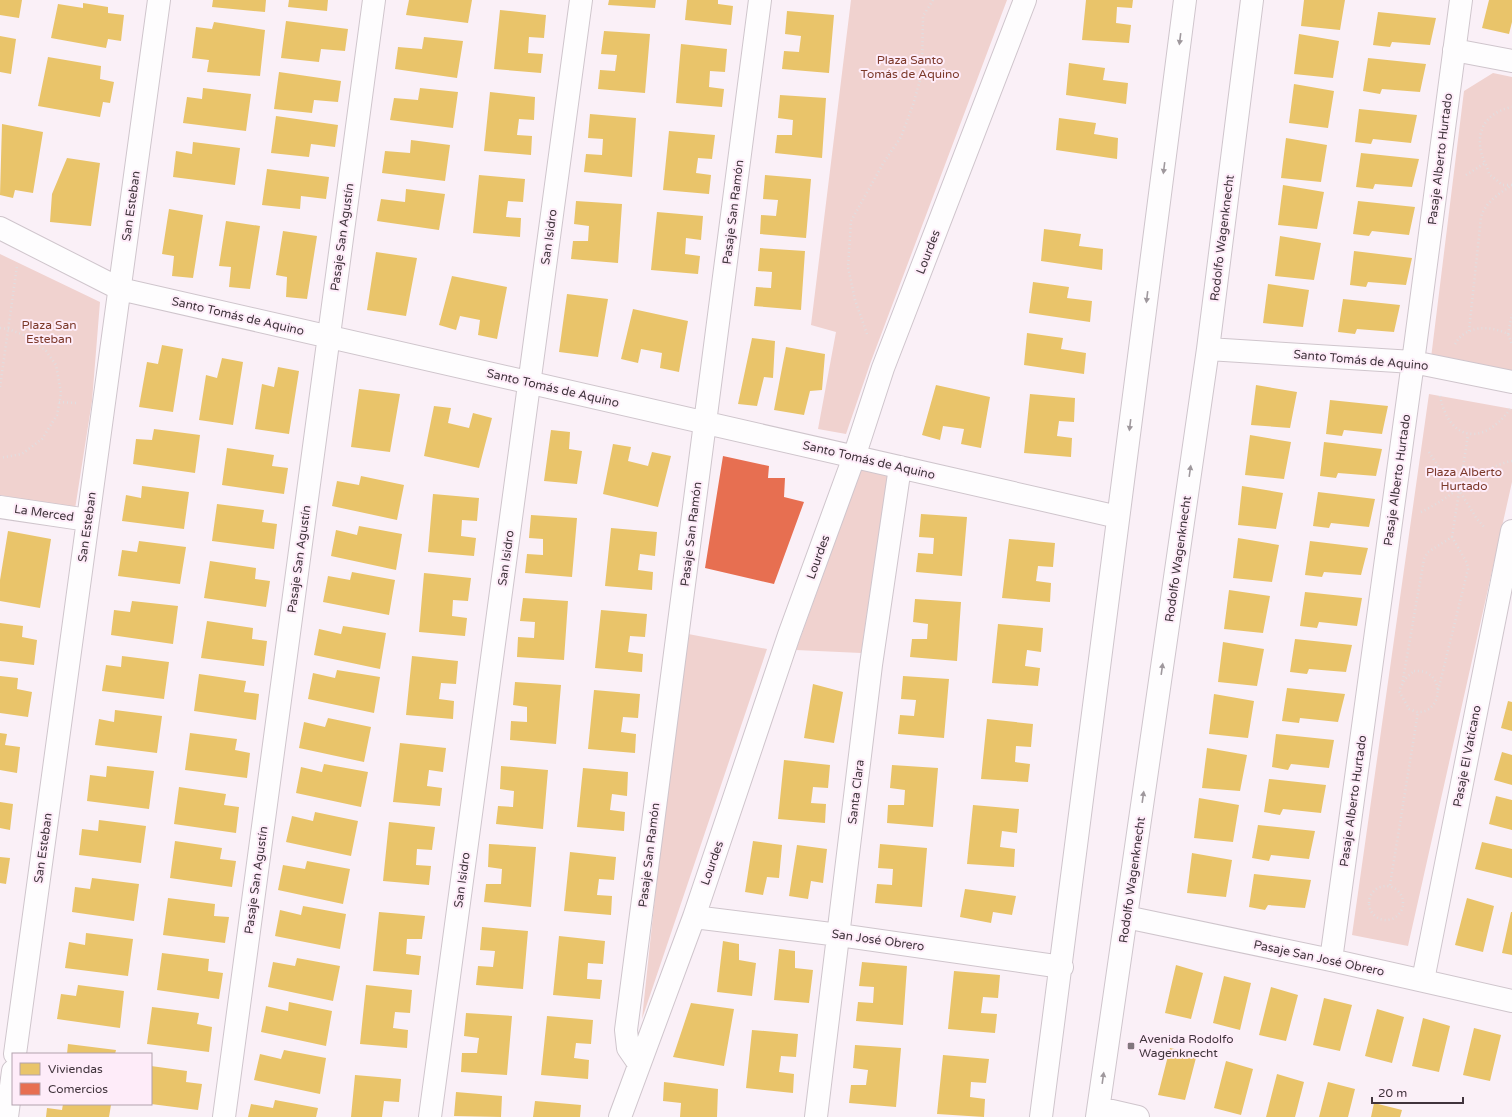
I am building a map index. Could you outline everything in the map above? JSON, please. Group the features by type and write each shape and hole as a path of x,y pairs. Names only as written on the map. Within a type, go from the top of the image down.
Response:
{"street":[{"name":"San Esteban","path":"15,1053 159,0"},
{"name":"Pasaje San Agustín","path":"224,1117 374,0"},
{"name":"San Isidro","path":"430,1117 581,0"},
{"name":"Pasaje San Ramón","path":"639,1064 628,1048 626,1030 760,0"},
{"name":"Lourdes","path":"620,1117 694,917 787,642 854,457 883,368 1025,0"},
{"path":"1041,1117 1062,966 1185,0"},
{"name":"Rodolfo Wagenknecht","path":"1098,1112 1208,349 1252,0"},
{"name":"Pasaje Alberto Hurtado","path":"1331,960 1414,362 1461,0"},
{"path":"1454,50 1512,61"},
{"name":"Santo Tomás de Aquino","path":"0,228 120,289 1118,517"},
{"name":"Santo Tomás de Aquino","path":"1208,349 1414,362 1512,382"},
{"name":"Santa Clara","path":"816,1117 871,665 900,467"},
{"name":"La Merced","path":"0,507 88,520"},
{"name":"Pasaje El Vaticano","path":"1423,980 1512,531"},
{"name":"San José Obrero","path":"694,917 839,935 1062,966"},
{"name":"Pasaje San José Obrero","path":"1126,917 1512,1000"},
{"path":"7,1117 12,1079"},
{"path":"1098,1112 1138,1117"}],"path":[{"path":"883,368 864,327 854,294 848,267 850,221 900,137 913,106 922,73 923,16 933,0"},
{"path":"1512,107 1503,109 1488,119 1479,134 1480,154 1489,174 1502,185 1512,185"},
{"path":"1465,175 1485,163"},
{"path":"1469,331 1481,217 1484,208 1490,200 1512,185"},
{"path":"0,387 21,238"},
{"path":"1512,314 1508,334 1512,345"},
{"path":"1454,348 1456,342 1469,331 1484,327 1498,329 1508,334"},
{"path":"0,328 8,329 24,335 46,351 56,365 61,393 57,415 42,439 22,454 0,458"},
{"path":"1440,396 1442,408 1450,420 1458,430 1468,435 1479,434 1502,422 1510,409"},
{"path":"1438,691 1436,680 1426,672 1414,671 1404,679 1399,691 1403,701 1409,709 1418,712 1429,708 1436,700 1468,569 1467,563 1452,537 1468,435"},
{"path":"1425,446 1447,480 1459,490 1477,519 1490,533"},
{"path":"1419,513 1459,490 1479,474 1501,463 1512,461"},
{"path":"1402,685 1424,559 1428,552 1452,537"},
{"path":"1390,885 1418,712"},
{"path":"1390,885 1399,890 1403,908 1400,915 1390,920 1380,919 1372,914 1369,908 1370,899 1374,892 1390,885"}],"green space":[{"name":"Plaza Santo Tomás de Aquino","path":"851,0 1007,0 870,364 846,434 818,429 836,332 811,325"},
{"path":"1493,73 1512,77 1512,371 1431,358 1464,91"},
{"name":"Plaza San Esteban","path":"0,254 100,302 92,401 75,509 0,495"},
{"name":"Plaza Alberto Hurtado","path":"1429,394 1512,409 1512,482 1408,946 1352,935"},
{"path":"863,464 888,472 861,653 796,650"},
{"path":"683,633 767,649 642,1019"}],"building: Viviendas":[{"path":"0,0 22,0 19,18 0,15"},
{"path":"213,0 266,0 265,12 212,7"},
{"path":"289,0 328,0 327,11 288,7"},
{"path":"409,0 472,0 468,23 406,15"},
{"path":"609,0 656,0 655,8 608,5"},
{"path":"687,0 718,0 718,4 733,6 731,25 685,20"},
{"path":"1086,0 1133,0 1132,8 1117,7 1116,23 1131,25 1129,43 1082,40"},
{"path":"1304,0 1345,0 1340,30 1301,26"},
{"path":"1489,0 1512,0 1512,22 1509,34 1482,28"},
{"path":"83,3 108,7 108,13 124,15 121,41 108,39 106,48 51,38 58,4 83,8"},
{"path":"500,10 546,15 544,38 529,37 528,53 543,54 541,73 494,69"},
{"path":"787,11 834,15 829,73 782,69 784,51 799,52 801,36 785,34"},
{"path":"1378,12 1436,18 1430,45 1392,42 1390,47 1373,45"},
{"path":"286,21 348,29 345,51 321,49 319,62 281,58"},
{"path":"214,22 265,30 260,76 207,72 209,60 192,58 196,27 212,29"},
{"path":"604,31 650,34 645,93 598,89 600,70 615,71 617,55 601,54"},
{"path":"1299,34 1339,41 1333,78 1294,74"},
{"path":"0,36 16,39 11,74 0,72"},
{"path":"424,37 463,41 457,78 395,69 398,47 422,49"},
{"path":"681,44 727,49 725,72 710,71 709,87 724,89 722,107 676,103"},
{"path":"48,57 101,66 100,79 114,82 110,103 103,102 100,117 38,106"},
{"path":"1368,58 1426,64 1420,92 1382,89 1380,94 1363,91"},
{"path":"1069,63 1105,68 1103,80 1128,83 1126,104 1066,95"},
{"path":"279,72 341,81 338,102 314,100 312,113 274,109"},
{"path":"1294,84 1334,91 1328,128 1289,123"},
{"path":"203,88 251,94 246,131 183,123 187,97 202,99"},
{"path":"420,88 458,92 453,128 390,120 394,98 418,100"},
{"path":"490,92 535,97 534,120 519,119 517,135 532,136 531,155 484,151"},
{"path":"780,95 826,98 822,158 775,153 777,135 792,135 793,120 778,118"},
{"path":"1359,109 1417,115 1411,143 1373,139 1371,144 1355,142"},
{"path":"590,114 636,118 632,177 584,172 586,154 602,155 603,139 588,138"},
{"path":"276,116 338,125 335,147 311,144 309,157 271,153"},
{"path":"1059,118 1096,123 1094,134 1118,138 1117,159 1056,150"},
{"path":"2,124 43,132 33,193 15,190 13,198 0,195"},
{"path":"669,131 715,135 712,159 698,158 696,173 711,175 709,194 663,190"},
{"path":"1286,138 1327,145 1321,182 1281,178"},
{"path":"411,140 450,145 445,181 382,173 385,151 410,153"},
{"path":"193,142 240,148 235,185 173,177 176,151 192,154"},
{"path":"1361,153 1419,159 1412,187 1375,184 1373,189 1356,187"},
{"path":"67,158 100,163 91,226 50,222 52,194"},
{"path":"267,169 329,177 326,199 301,196 300,209 262,205"},
{"path":"479,175 525,179 523,202 508,201 506,217 521,218 520,237 473,233"},
{"path":"765,175 811,179 806,238 760,234 761,215 776,216 778,200 763,199"},
{"path":"1283,185 1324,192 1317,229 1278,225"},
{"path":"406,189 445,194 439,230 377,221 381,199 405,202"},
{"path":"576,201 622,204 618,263 571,259 573,241 588,241 589,226 574,224"},
{"path":"1358,201 1415,207 1409,235 1372,231 1369,236 1353,234"},
{"path":"169,209 203,215 193,278 172,276 174,256 162,254"},
{"path":"657,212 703,216 701,240 686,238 685,254 700,256 698,274 651,270"},
{"path":"226,221 260,226 250,289 229,287 231,267 219,266"},
{"path":"1044,229 1081,234 1079,246 1103,249 1102,270 1041,261"},
{"path":"283,231 317,236 307,299 286,297 287,277 276,275"},
{"path":"1280,236 1321,243 1314,280 1275,276"},
{"path":"760,248 805,251 801,310 754,306 756,287 771,288 772,272 758,271"},
{"path":"1354,251 1412,258 1406,285 1368,282 1366,287 1350,285"},
{"path":"376,252 417,258 406,316 367,310"},
{"path":"452,276 507,287 497,339 478,335 480,320 460,316 456,330 439,325"},
{"path":"1033,282 1069,287 1067,298 1092,301 1090,322 1029,313"},
{"path":"1268,284 1309,290 1303,327 1263,323"},
{"path":"567,294 608,299 598,357 559,352"},
{"path":"1343,299 1400,305 1394,332 1357,329 1355,334 1338,332"},
{"path":"633,309 688,321 679,372 660,368 662,353 641,349 638,363 621,359"},
{"path":"1027,333 1063,338 1061,349 1086,353 1084,374 1024,365"},
{"path":"752,338 775,341 773,378 764,377 757,406 738,404"},
{"path":"162,345 183,349 173,412 139,407 147,362 158,364"},
{"path":"786,347 825,354 822,390 810,391 804,415 774,410"},
{"path":"222,358 243,362 233,425 199,420 206,375 217,378"},
{"path":"278,367 299,371 289,434 255,429 262,384 274,387"},
{"path":"936,385 990,397 981,448 961,444 964,429 943,426 940,440 922,435"},
{"path":"1256,385 1297,392 1290,428 1251,425"},
{"path":"359,389 400,394 390,452 351,447"},
{"path":"1030,394 1075,398 1074,422 1059,421 1057,436 1072,438 1071,457 1024,453"},
{"path":"1330,400 1388,406 1382,434 1344,430 1342,436 1326,434"},
{"path":"434,406 451,408 448,423 469,428 473,413 492,418 479,468 424,456"},
{"path":"154,429 200,435 195,473 133,464 136,439 152,440"},
{"path":"551,430 570,432 569,449 582,451 577,484 544,481"},
{"path":"1250,435 1291,442 1284,479 1245,475"},
{"path":"1324,442 1382,449 1376,476 1338,473 1336,478 1320,476"},
{"path":"613,444 631,447 628,461 648,466 652,452 671,456 658,507 603,494"},
{"path":"227,448 274,455 272,466 288,468 284,494 222,485"},
{"path":"361,476 404,485 397,520 332,506 337,481 359,485"},
{"path":"142,486 189,492 184,529 122,521 126,495 141,498"},
{"path":"1242,486 1283,493 1276,529 1238,525"},
{"path":"1318,492 1375,499 1369,527 1331,523 1329,528 1313,526"},
{"path":"433,494 479,498 477,521 462,520 461,536 476,538 474,556 428,552"},
{"path":"217,504 264,510 262,522 277,524 274,549 212,541"},
{"path":"921,514 967,517 962,576 916,572 918,553 933,554 934,538 919,537"},
{"path":"531,515 577,518 572,577 525,573 527,554 543,555 543,539 529,538"},
{"path":"359,526 402,534 396,570 331,556 336,530 357,535"},
{"path":"611,528 657,532 655,556 640,554 638,570 653,572 652,590 605,586"},
{"path":"8,531 51,539 40,608 0,601 0,580"},
{"path":"1238,538 1279,545 1272,582 1233,578"},
{"path":"1009,539 1055,543 1053,567 1038,566 1036,581 1051,583 1050,602 1002,598"},
{"path":"139,541 186,547 180,584 118,576 122,550 137,552"},
{"path":"1310,541 1368,548 1361,575 1324,572 1322,577 1305,575"},
{"path":"210,561 256,568 255,579 270,581 266,607 204,598"},
{"path":"352,572 395,580 389,615 323,602 328,576 350,580"},
{"path":"424,573 471,578 468,601 453,600 452,616 467,618 465,636 419,632"},
{"path":"1229,590 1270,596 1263,633 1224,629"},
{"path":"1305,592 1362,598 1357,626 1319,622 1317,628 1300,626"},
{"path":"523,598 568,601 564,660 517,657 518,637 534,638 535,622 520,621"},
{"path":"915,599 961,602 957,661 910,657 912,639 927,639 928,624 913,622"},
{"path":"132,601 178,606 173,644 111,635 114,610 130,612"},
{"path":"601,610 647,614 645,637 630,636 628,652 643,654 642,672 595,668"},
{"path":"207,621 253,628 252,639 267,641 264,666 201,658"},
{"path":"0,623 23,626 22,637 37,640 34,665 0,661"},
{"path":"998,624 1043,628 1041,652 1027,650 1025,666 1040,668 1038,686 992,683"},
{"path":"343,626 386,633 380,669 314,655 319,629 341,634"},
{"path":"1295,639 1352,645 1346,672 1309,669 1307,674 1290,672"},
{"path":"1223,642 1264,649 1257,686 1218,682"},
{"path":"122,656 169,662 164,699 102,691 106,665 121,667"},
{"path":"412,656 458,661 456,684 441,683 439,699 454,701 453,719 406,715"},
{"path":"337,670 380,677 374,713 308,699 313,673 335,678"},
{"path":"199,674 246,681 244,692 259,694 256,720 194,711"},
{"path":"0,676 18,678 17,689 32,692 28,717 0,713"},
{"path":"903,676 949,679 944,738 898,734 900,715 914,716 916,700 901,699"},
{"path":"515,682 561,685 556,744 510,740 511,721 527,722 527,707 513,705"},
{"path":"813,684 843,692 834,743 804,738"},
{"path":"1287,688 1345,694 1338,722 1300,718 1299,723 1282,721"},
{"path":"594,690 640,694 638,718 623,717 621,732 636,734 635,753 588,749"},
{"path":"1214,694 1254,701 1248,738 1209,734"},
{"path":"1508,701 1512,702 1512,731 1501,728"},
{"path":"115,710 162,716 157,753 95,745 99,719 114,722"},
{"path":"328,718 371,727 364,762 299,748 304,722 325,727"},
{"path":"987,719 1033,724 1031,747 1016,746 1015,762 1030,764 1028,782 981,779"},
{"path":"0,733 7,734 5,745 20,747 17,773 0,770"},
{"path":"190,733 237,739 235,750 250,753 247,778 185,770"},
{"path":"1276,734 1334,740 1329,768 1291,764 1288,770 1272,767"},
{"path":"400,743 446,748 443,772 429,770 427,786 442,788 440,806 393,802"},
{"path":"1207,748 1247,755 1240,791 1202,788"},
{"path":"1502,752 1512,755 1512,785 1494,780"},
{"path":"784,760 830,765 828,788 813,787 811,803 826,804 825,823 778,819"},
{"path":"324,764 368,772 361,807 296,793 301,767 322,772"},
{"path":"892,765 938,768 933,827 887,823 888,805 904,805 905,790 890,788"},
{"path":"107,766 154,771 149,809 87,801 90,775 106,777"},
{"path":"501,766 548,770 543,829 496,824 498,806 513,807 514,791 500,789"},
{"path":"583,768 628,772 627,796 612,794 610,810 625,812 624,831 577,827"},
{"path":"1269,779 1326,785 1321,813 1283,809 1280,815 1264,812"},
{"path":"179,787 226,794 224,805 239,807 236,833 174,824"},
{"path":"1496,796 1512,800 1512,830 1489,824"},
{"path":"1199,798 1239,805 1233,842 1194,838"},
{"path":"0,802 13,804 10,830 0,828"},
{"path":"973,805 1019,809 1017,833 1002,831 1000,847 1015,849 1014,867 967,864"},
{"path":"315,812 358,821 351,856 286,842 292,816 313,821"},
{"path":"99,820 146,826 141,863 79,855 82,829 98,831"},
{"path":"389,822 435,827 432,850 417,849 416,865 431,866 429,885 383,881"},
{"path":"1258,825 1315,831 1309,859 1271,855 1269,861 1252,858"},
{"path":"175,841 222,848 220,859 236,861 232,887 170,878"},
{"path":"753,841 782,845 779,878 767,877 763,895 745,892"},
{"path":"1482,842 1512,849 1512,878 1475,869"},
{"path":"489,844 536,847 531,907 484,902 486,884 501,884 502,869 488,867"},
{"path":"880,844 927,848 922,907 875,903 877,884 892,885 893,869 878,868"},
{"path":"797,845 827,849 823,883 811,881 808,899 789,896"},
{"path":"570,852 616,857 614,880 599,879 597,895 612,896 611,915 564,911"},
{"path":"1192,853 1232,860 1226,897 1187,893"},
{"path":"0,857 10,858 6,884 0,883"},
{"path":"307,861 350,869 343,904 278,890 283,865 305,869"},
{"path":"1254,874 1311,880 1305,908 1268,905 1265,910 1249,907"},
{"path":"92,878 139,884 134,921 72,912 75,887 90,889"},
{"path":"965,889 1016,896 1012,915 993,912 991,923 960,917"},
{"path":"168,898 215,904 214,916 229,917 225,943 163,935"},
{"path":"1467,898 1494,906 1483,952 1455,945"},
{"path":"303,906 346,914 340,949 275,936 280,910 301,915"},
{"path":"379,912 425,916 422,939 407,939 406,954 421,956 419,975 373,971"},
{"path":"1512,912 1512,955 1502,953"},
{"path":"482,927 528,931 523,989 476,985 478,966 493,967 495,951 480,950"},
{"path":"86,933 133,939 128,976 65,968 69,942 85,945"},
{"path":"559,936 605,941 603,964 588,963 587,979 602,980 600,999 553,995"},
{"path":"723,941 739,944 739,960 756,963 752,996 717,992"},
{"path":"779,949 795,951 795,968 813,970 809,1003 774,1000"},
{"path":"162,953 209,959 208,971 223,973 219,999 157,990"},
{"path":"297,958 340,966 333,1001 268,987 273,962 295,966"},
{"path":"862,962 907,966 903,1025 856,1021 858,1002 873,1003 874,987 859,986"},
{"path":"1176,965 1203,973 1191,1019 1165,1013"},
{"path":"954,971 1000,975 998,998 983,997 981,1013 997,1014 995,1033 948,1029"},
{"path":"1224,976 1251,983 1240,1030 1213,1023"},
{"path":"78,985 124,991 120,1028 57,1019 61,994 76,996"},
{"path":"366,985 412,990 410,1013 395,1012 393,1028 408,1030 407,1048 360,1044"},
{"path":"1271,987 1298,995 1286,1041 1259,1035"},
{"path":"1324,998 1352,1005 1340,1051 1313,1045"},
{"path":"289,1002 332,1011 326,1046 261,1032 266,1006 288,1011"},
{"path":"691,1003 734,1009 724,1066 673,1057"},
{"path":"152,1007 199,1013 197,1024 212,1027 209,1052 147,1044"},
{"path":"1377,1009 1404,1017 1392,1063 1365,1056"},
{"path":"466,1013 512,1016 507,1075 461,1072 462,1053 477,1053 479,1038 464,1036"},
{"path":"547,1016 593,1020 591,1044 576,1043 574,1058 589,1060 588,1079 541,1075"},
{"path":"1423,1018 1450,1026 1439,1072 1412,1066"},
{"path":"1474,1028 1501,1035 1490,1081 1463,1075"},
{"path":"752,1030 798,1034 796,1057 781,1056 779,1072 794,1074 793,1093 746,1088"},
{"path":"68,1044 116,1050 115,1053 67,1053"},
{"path":"855,1045 901,1048 896,1107 849,1103 851,1085 866,1085 868,1070 853,1068"},
{"path":"1170,1048 1197,1054 1185,1100 1158,1095"},
{"path":"284,1050 326,1058 320,1094 254,1080 260,1054 281,1059"},
{"path":"943,1055 989,1059 986,1083 971,1082 970,1097 985,1099 984,1117 937,1114"},
{"path":"1226,1061 1253,1069 1241,1115 1214,1108"},
{"path":"152,1066 187,1071 186,1082 202,1084 198,1110 152,1104"},
{"path":"1277,1074 1304,1082 1295,1117 1266,1117"},
{"path":"355,1075 401,1079 399,1102 384,1101 382,1117 351,1117"},
{"path":"664,1082 718,1089 717,1117 680,1117 681,1103 663,1101"},
{"path":"1328,1082 1355,1089 1348,1117 1319,1117"},
{"path":"456,1092 502,1096 501,1117 454,1116"},
{"path":"275,1100 318,1108 316,1117 248,1117 251,1104 273,1108"},
{"path":"535,1101 581,1105 580,1117 533,1117"},
{"path":"1374,1103 1402,1110 1400,1117 1371,1117"},
{"path":"63,1105 111,1105 109,1117 46,1117 47,1108 62,1110"}],"building: Comercios":[{"path":"723,456 769,466 768,478 785,478 784,497 804,502 774,584 705,568"}],"place":[{"name":"Avenida Rodolfo Wagenknecht","path":"1131,1046"}]}
